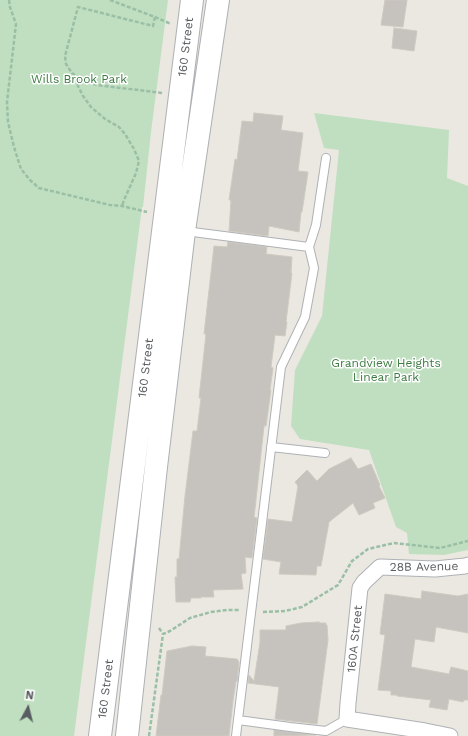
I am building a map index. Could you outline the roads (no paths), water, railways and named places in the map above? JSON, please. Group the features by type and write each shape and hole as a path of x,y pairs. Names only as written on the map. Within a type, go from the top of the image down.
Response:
{"main road":[{"name":"160 Street","path":"100,736 192,0"},
{"name":"160 Street","path":"127,736 155,475 184,231 218,0"}],"street":[{"name":"28B Avenue","path":"380,567 435,569 468,565"},
{"name":"160A Street","path":"347,720 360,588 364,582 380,567"},
{"path":"347,720 450,736"}],"lane":[{"path":"236,736 281,367 305,317 314,268 309,247 316,225 326,158"},
{"path":"184,231 309,247"},
{"path":"271,447 325,453"},
{"path":"238,720 326,731 347,720"}],"park label":[{"name":"Wills Brook Park","path":"79,79"},
{"name":"Grandview Heights Linear Park","path":"386,370"}]}
